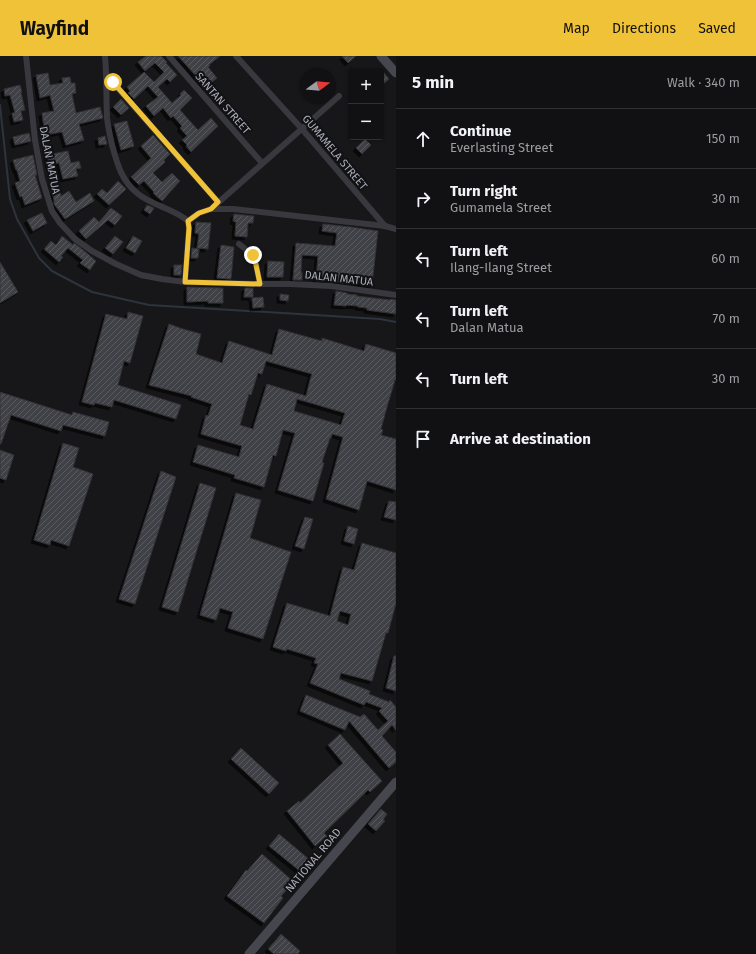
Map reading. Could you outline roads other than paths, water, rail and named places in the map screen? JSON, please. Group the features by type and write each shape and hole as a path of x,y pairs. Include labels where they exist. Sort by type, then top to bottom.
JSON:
{"main road":[{"path":"381,56 396,73"},
{"name":"NATIONAL ROAD","path":"249,954 396,782"}],"street":[{"name":"DALAN MATUA","path":"26,56 35,140 42,179 52,211 60,223 75,239 92,251 116,264 141,274 162,279 185,282 331,286 396,295"},
{"path":"105,56 108,118 116,159 121,174 127,183 137,193 149,201 182,216 188,221 189,228 185,282"},
{"name":"SANTAN STREET","path":"169,56 262,163"},
{"name":"GUMAMELA STREET","path":"236,56 302,129 385,226"},
{"path":"107,76 218,202"},
{"path":"211,209 339,96"},
{"path":"188,221 199,213 211,209 233,209 385,226 396,229"},
{"path":"239,244 253,255 260,284"}],"waterway":[{"path":"0,105 10,199 17,219 39,258 52,271 92,292 149,305 380,319 396,322"}]}
